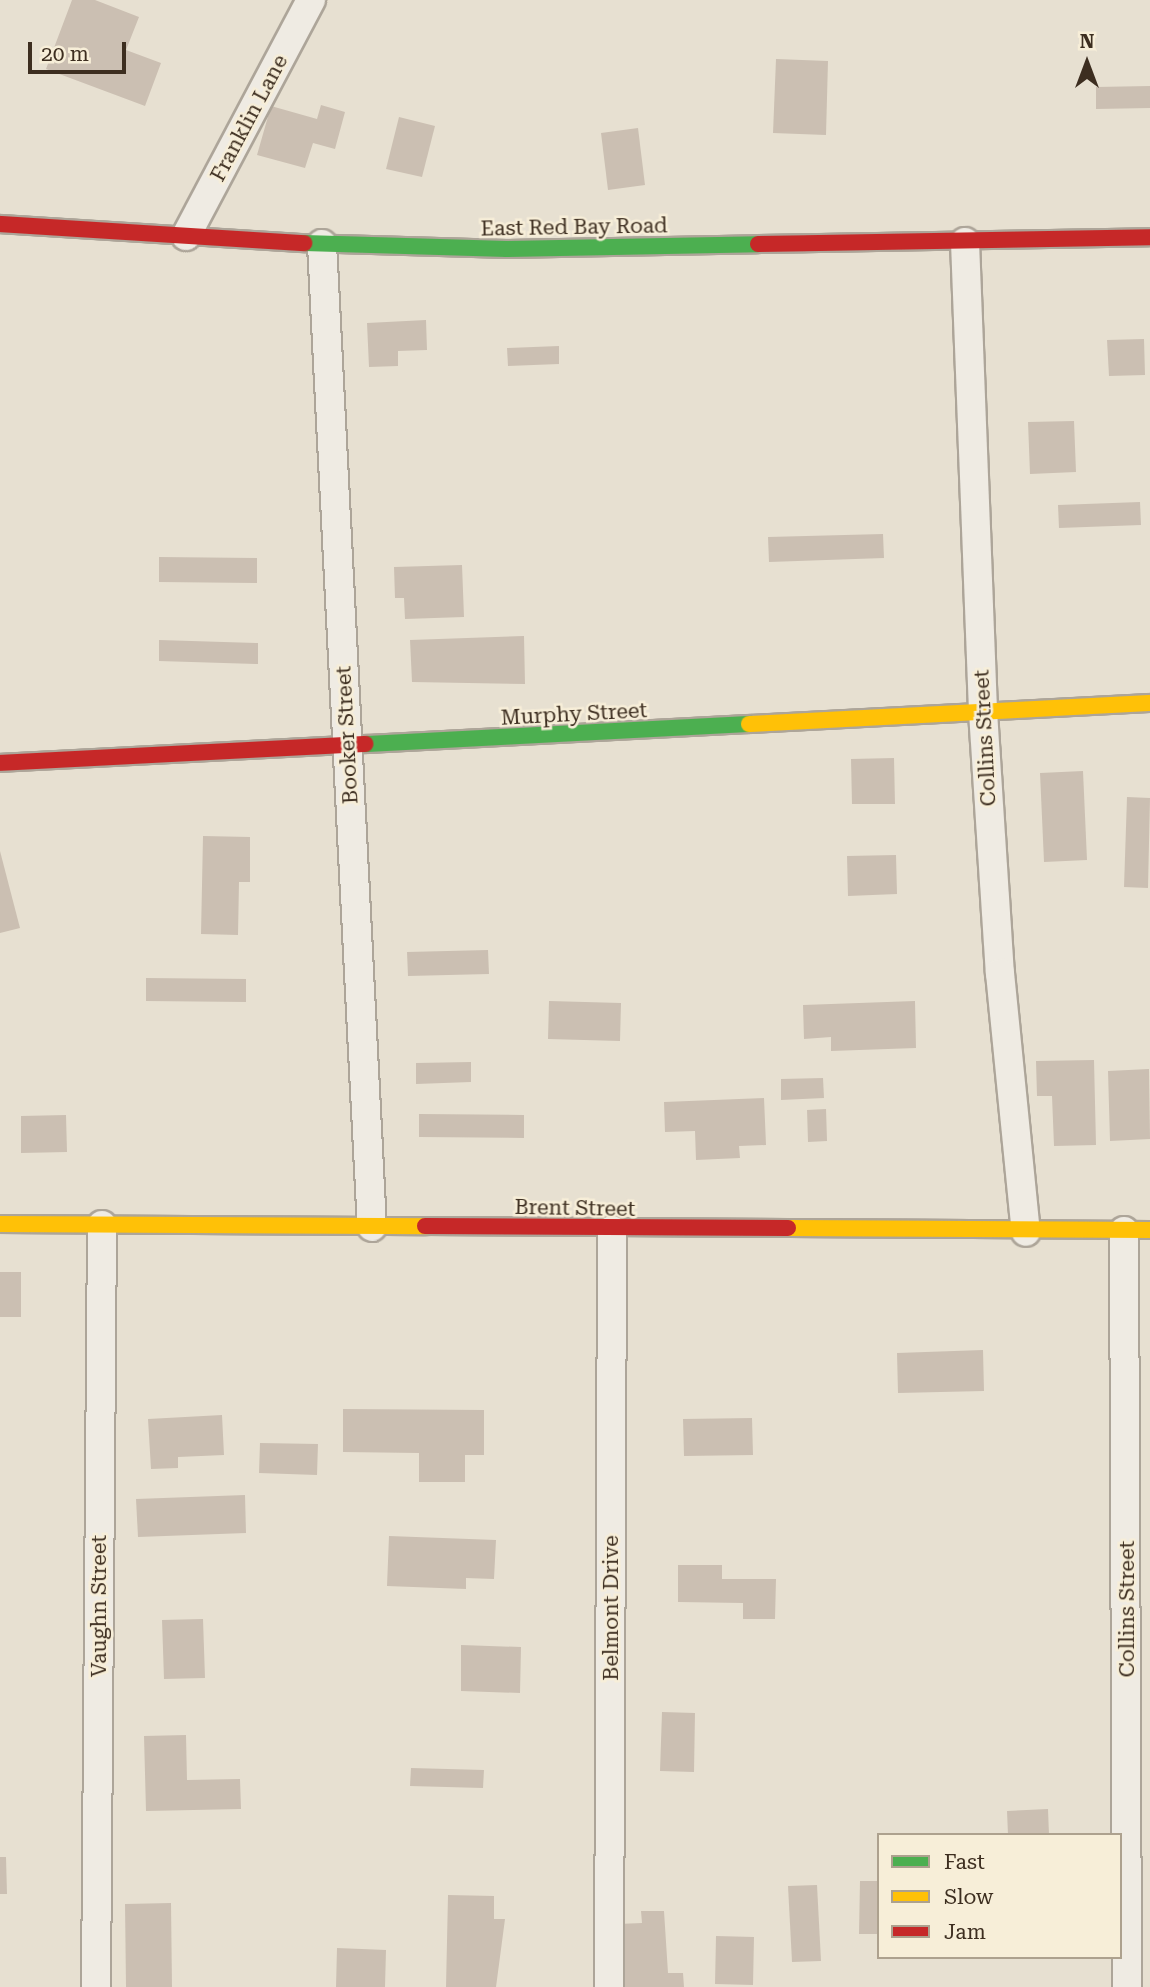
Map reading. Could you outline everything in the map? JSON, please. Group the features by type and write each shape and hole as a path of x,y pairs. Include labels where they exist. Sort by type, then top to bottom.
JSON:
{"street":[{"name":"Franklin Lane","path":"186,236 312,0"},
{"name":"East Red Bay Road","path":"0,223 321,244 507,249 1150,237"},
{"name":"Collins Street","path":"965,242 983,712 1000,973 1026,1232"},
{"name":"Booker Street","path":"321,244 372,1227"},
{"name":"Murphy Street","path":"0,763 348,747 1150,703"},
{"name":"Brent Street","path":"0,1224 612,1230 1137,1231"},
{"name":"Vaughn Street","path":"96,1987 102,1225"},
{"name":"Belmont Drive","path":"609,1987 612,1230"},
{"name":"Collins Street","path":"1127,1987 1137,1231"}],"building":[{"path":"72,0 95,0 139,17 126,50 161,63 145,106 46,69"},
{"path":"776,59 828,61 826,135 773,133"},
{"path":"1150,86 1150,108 1096,109 1096,87"},
{"path":"321,105 345,112 335,149 313,143 305,168 257,155 271,106 317,119"},
{"path":"399,117 435,126 422,177 386,169"},
{"path":"638,128 645,185 608,190 601,133"},
{"path":"426,320 427,350 398,351 398,366 369,367 367,323"},
{"path":"1144,339 1145,375 1109,376 1107,340"},
{"path":"559,346 559,364 508,366 507,348"},
{"path":"1074,421 1076,472 1030,474 1028,422"},
{"path":"1140,502 1141,525 1059,528 1058,505"},
{"path":"883,534 884,558 769,562 768,537"},
{"path":"159,557 257,558 257,583 159,582"},
{"path":"462,565 464,617 405,619 404,598 395,598 394,567"},
{"path":"524,636 525,684 412,682 410,640"},
{"path":"159,640 258,643 258,664 159,661"},
{"path":"894,758 895,804 852,804 851,759"},
{"path":"1083,771 1087,860 1044,862 1040,773"},
{"path":"1127,797 1150,798 1148,888 1124,887"},
{"path":"203,836 250,837 250,882 239,882 238,935 201,934"},
{"path":"0,851 20,928 0,933"},
{"path":"896,855 897,894 848,896 847,856"},
{"path":"488,950 489,974 408,976 407,952"},
{"path":"146,978 246,979 246,1002 146,1001"},
{"path":"549,1001 621,1003 620,1041 548,1039"},
{"path":"915,1001 916,1048 831,1051 831,1037 804,1039 803,1005"},
{"path":"1094,1060 1096,1145 1054,1146 1052,1096 1037,1096 1036,1061"},
{"path":"471,1062 471,1082 416,1084 416,1063"},
{"path":"1149,1069 1150,1139 1110,1141 1108,1071"},
{"path":"823,1078 824,1098 781,1100 781,1079"},
{"path":"764,1098 766,1145 739,1146 740,1158 696,1160 695,1131 665,1132 664,1102"},
{"path":"826,1109 827,1141 808,1142 807,1110"},
{"path":"419,1114 524,1115 524,1138 419,1137"},
{"path":"66,1115 67,1152 21,1153 21,1116"},
{"path":"0,1272 21,1272 21,1317 0,1317"},
{"path":"983,1350 984,1391 898,1393 897,1353"},
{"path":"343,1409 484,1410 484,1455 465,1455 465,1482 419,1482 419,1453 343,1452"},
{"path":"222,1415 224,1455 178,1457 178,1468 151,1469 148,1419"},
{"path":"752,1418 753,1455 684,1456 683,1419"},
{"path":"260,1443 318,1444 317,1475 259,1473"},
{"path":"245,1495 246,1533 138,1537 136,1499"},
{"path":"389,1536 496,1540 494,1579 466,1578 466,1589 387,1586"},
{"path":"678,1565 722,1565 722,1579 776,1579 775,1619 743,1619 743,1603 678,1602"},
{"path":"203,1619 205,1678 164,1679 162,1620"},
{"path":"461,1645 521,1647 520,1693 461,1691"},
{"path":"662,1712 695,1713 694,1772 660,1771"},
{"path":"186,1735 187,1780 240,1779 241,1809 146,1811 144,1736"},
{"path":"411,1768 484,1770 483,1788 410,1786"},
{"path":"1048,1809 1049,1833 1008,1833 1007,1811"},
{"path":"0,1857 6,1857 7,1894 0,1894"},
{"path":"860,1881 877,1881 877,1934 859,1934"},
{"path":"817,1885 821,1961 792,1962 788,1886"},
{"path":"448,1895 494,1896 494,1919 505,1919 496,1987 446,1987"},
{"path":"171,1903 172,1987 126,1987 125,1904"},
{"path":"641,1911 664,1911 668,1973 683,1973 684,1987 620,1987 618,1924 642,1923"},
{"path":"716,1936 754,1937 753,1985 715,1984"},
{"path":"337,1948 386,1950 385,1987 336,1987"}],"traffic: fast":[{"path":"304,243 507,249 758,244"},
{"path":"366,744 749,724"}],"traffic: slow":[{"path":"749,724 1150,703"},
{"path":"0,1224 425,1226"},
{"path":"788,1228 1150,1230"}],"traffic: jam":[{"path":"0,224 304,243"},
{"path":"758,244 1150,237"},
{"path":"0,763 366,744"},
{"path":"425,1226 788,1228"}]}
